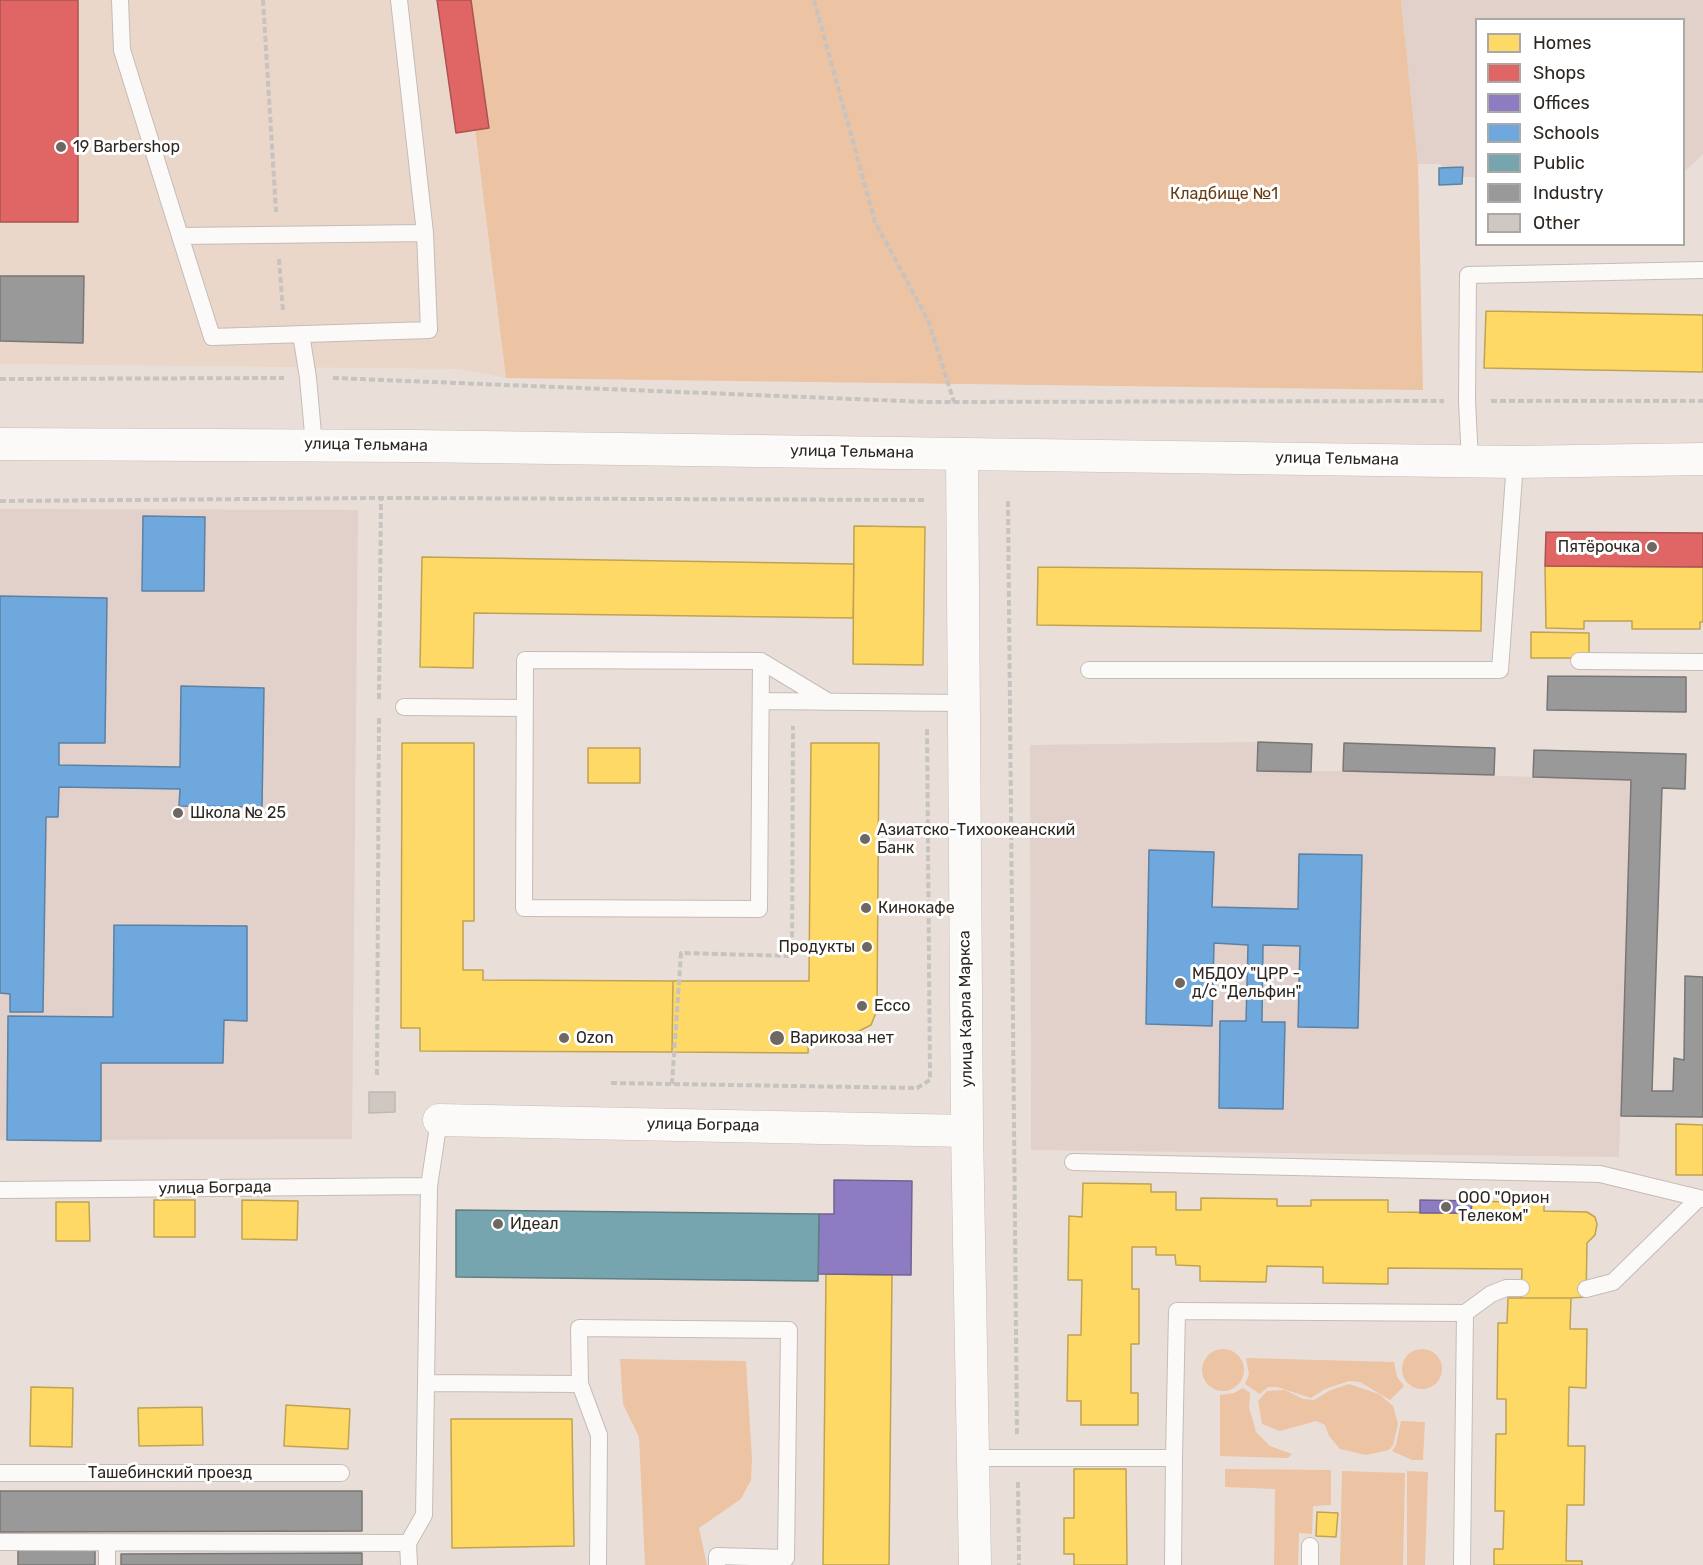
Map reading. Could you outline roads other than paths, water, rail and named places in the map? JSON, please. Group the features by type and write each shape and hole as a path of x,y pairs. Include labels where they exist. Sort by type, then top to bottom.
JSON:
{"street":[{"name":"улица Тельмана","path":"0,444 314,445 1515,462 1703,459"},
{"name":"улица Карла Маркса","path":"962,454 962,703 967,1131 975,1565"},
{"name":"улица Бограда","path":"439,1120 967,1131"}],"lane":[{"path":"120,0 122,50 212,337 429,330 425,233 399,0"},
{"path":"180,236 425,233"},
{"path":"1470,461 1467,401 1468,275 1703,270"},
{"path":"293,334 308,378 314,445"},
{"path":"1089,670 1500,670 1515,462"},
{"path":"761,661 759,909 524,908 525,660 761,661 829,702"},
{"path":"1579,661 1703,662"},
{"path":"761,701 962,703"},
{"path":"404,707 525,708"},
{"path":"409,1565 408,1543 424,1515 429,1186 439,1120"},
{"path":"1072,1162 1600,1174 1701,1199"},
{"name":"улица Бограда","path":"0,1190 429,1186"},
{"path":"1586,1289 1613,1282 1701,1199"},
{"path":"1173,1565 1177,1311 1465,1314 1491,1294 1506,1288 1521,1288"},
{"path":"1462,1565 1465,1314"},
{"path":"597,1565 599,1435 580,1384 579,1328 789,1330 786,1558 717,1556 717,1565"},
{"path":"427,1383 580,1384"},
{"path":"974,1458 1174,1458"},
{"name":"Ташебинский проезд","path":"0,1473 341,1473"},
{"path":"0,1542 408,1543"},
{"path":"107,1543 107,1565"},
{"path":"1310,1546 1310,1565"}],"place":[{"name":"19 Barbershop","path":"61,147"},
{"name":"Пятёрочка","path":"1652,547"},
{"name":"Школа № 25","path":"178,813"},
{"name":"Азиатско-Тихоокеанский Банк","path":"865,839"},
{"name":"Кинокафе","path":"866,908"},
{"name":"Продукты","path":"867,947"},
{"name":"МБДОУ \"ЦРР - д/с \"Дельфин\"","path":"1180,983"},
{"name":"Ecco","path":"862,1006"},
{"name":"Ozon","path":"564,1038"},
{"name":"Варикоза нет","path":"777,1038"},
{"name":"ООО \"Орион Телеком\"","path":"1446,1207"},
{"name":"Идеал","path":"498,1224"}],"park label":[{"name":"Кладбище №1","path":"1224,194"}]}
